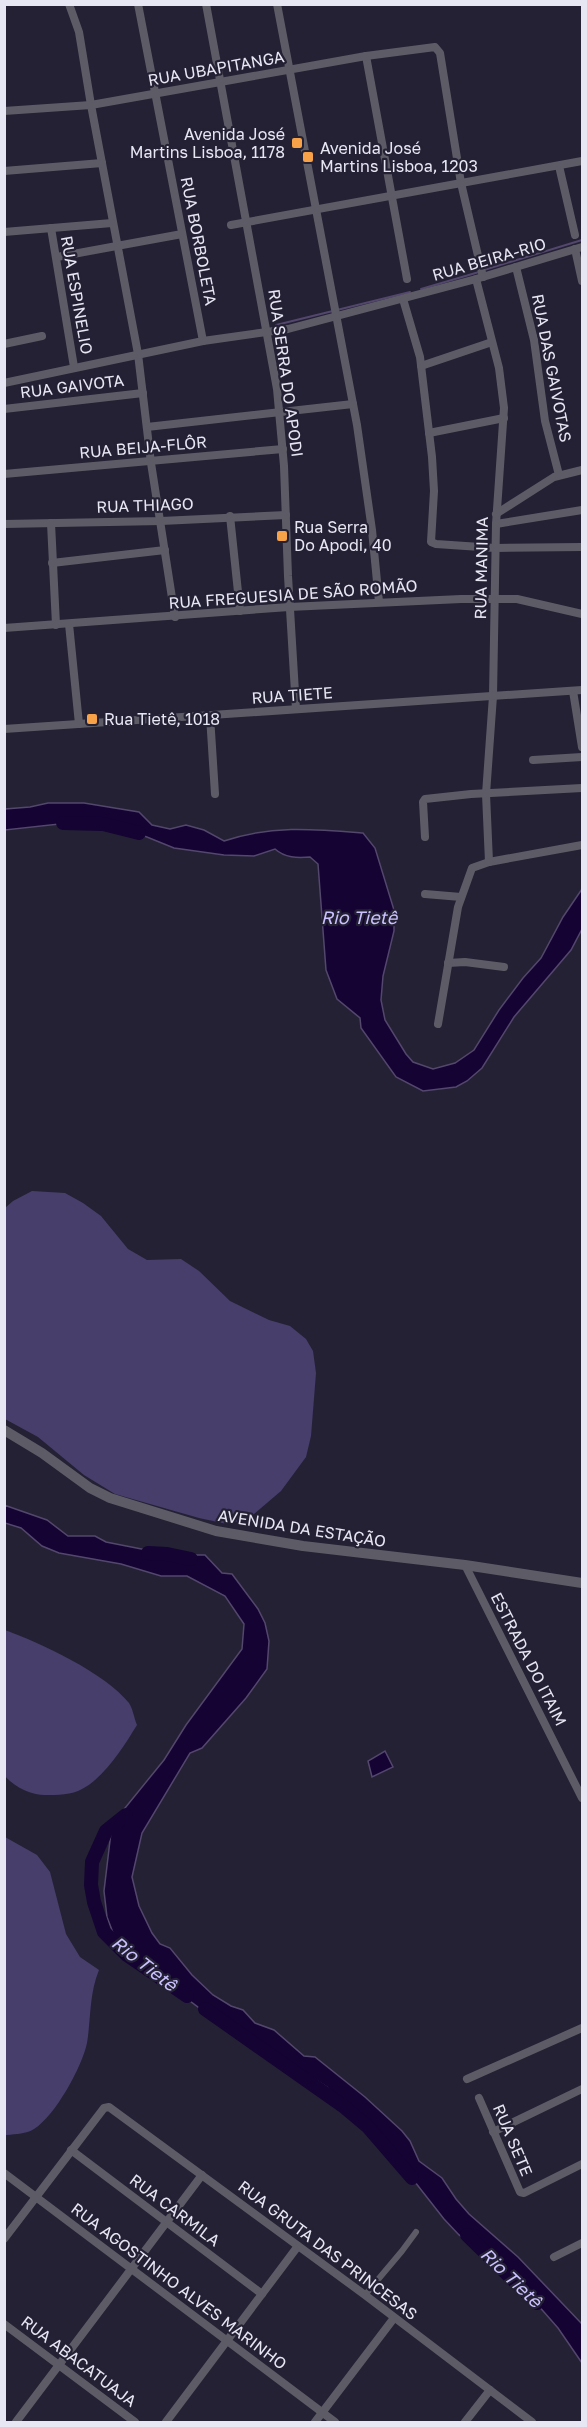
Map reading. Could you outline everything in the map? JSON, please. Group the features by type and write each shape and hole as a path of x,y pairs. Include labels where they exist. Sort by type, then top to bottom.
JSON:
{"street":[{"path":"69,4 80,32 112,223 138,354 151,463 175,617"},
{"name":"RUA BORBOLETA","path":"138,4 203,341"},
{"name":"RUA SERRA DO APODI","path":"206,4 280,413 296,709"},
{"path":"277,4 353,404 368,492 379,602"},
{"name":"RUA UBAPITANGA","path":"4,111 91,105 431,46"},
{"name":"RUA MANIMA","path":"431,46 435,46 440,53 461,183 502,391 504,418 496,519 493,696 486,794 489,862"},
{"path":"366,56 407,279"},
{"path":"231,225 582,161"},
{"path":"4,171 102,163"},
{"path":"559,166 575,234"},
{"path":"4,232 112,223"},
{"name":"RUA ESPINELIO","path":"51,228 74,367"},
{"path":"57,257 182,234"},
{"path":"579,248 582,281"},
{"name":"RUA BEIRA-RIO","path":"4,383 203,341 267,333 334,311 403,299 480,274 516,267 579,248"},
{"name":"RUA DAS GAIVOTAS","path":"516,267 534,340 545,421 559,475"},
{"path":"403,299 421,366 429,433 434,480 431,542 495,548 582,547"},
{"path":"4,344 42,336"},
{"path":"421,366 492,342"},
{"name":"RUA GAIVOTA","path":"4,409 143,393"},
{"path":"147,427 353,404"},
{"path":"429,433 504,418"},
{"name":"RUA BEIJA-FLÔR","path":"4,474 151,463 283,449"},
{"path":"496,519 532,489 559,475 582,470"},
{"path":"496,519 582,510"},
{"name":"RUA THIAGO","path":"4,524 161,521 286,515"},
{"path":"230,516 240,611"},
{"path":"51,523 56,625"},
{"path":"52,563 165,550"},
{"name":"RUA FREGUESIA DE SÃO ROMÃO","path":"4,628 289,607 495,598 532,602 582,614"},
{"path":"69,624 79,724"},
{"path":"578,690 582,747"},
{"name":"RUA TIETE","path":"4,729 578,690"},
{"path":"210,716 216,794"},
{"path":"533,760 582,757"},
{"path":"425,837 424,800 582,788"},
{"path":"438,1024 461,897 472,868 489,862 582,845"},
{"path":"425,894 461,897"},
{"path":"448,963 465,962 504,967"},
{"name":"AVENIDA DA ESTAÇÃO","path":"4,1430 34,1448 90,1488 110,1498 196,1525 239,1536 303,1546 465,1565 582,1583"},
{"name":"ESTRADA DO ITAIM","path":"465,1565 582,1798"},
{"path":"467,2079 582,2028"},
{"path":"493,2133 582,2089"},
{"name":"RUA SETE","path":"479,2098 522,2193 582,2164"},
{"name":"RUA GRUTA DAS PRINCESAS","path":"71,2150 104,2108 111,2107 532,2422"},
{"path":"4,2239 71,2150"},
{"name":"RUA CARMILA","path":"71,2150 262,2294"},
{"name":"RUA AGOSTINHO ALVES MARINHO","path":"4,2173 335,2422"},
{"path":"16,2422 202,2175"},
{"path":"365,2295 416,2232"},
{"path":"554,2257 582,2243"},
{"path":"166,2422 298,2246"},
{"path":"315,2422 394,2318"},
{"name":"RUA ABACATUAJA","path":"4,2324 135,2422"},
{"path":"465,2422 490,2390"}],"shaded area":[{"path":"32,1191 65,1193 101,1216 128,1249 147,1260 181,1259 199,1271 230,1301 269,1320 290,1326 306,1339 313,1351 316,1373 311,1436 306,1457 281,1491 248,1519 227,1524 115,1494 84,1475 38,1437 5,1419 5,1208"},
{"path":"5,1630 54,1651 89,1670 118,1692 130,1705 137,1725 106,1769 90,1784 78,1791 59,1795 34,1794 18,1787 5,1776"},
{"path":"5,1837 37,1855 50,1872 66,1934 80,1957 99,1970 92,1997 87,2043 80,2065 59,2102 42,2123 24,2133 7,2135 4,2135"}],"water":[{"name":"Rio Tietê","path":"48,803 84,803 139,812 152,825 170,829 186,825 204,830 224,841 276,830 363,833 375,848 394,910 394,931 383,976 381,1000 385,1020 413,1062 433,1069 455,1063 474,1050 499,1010 541,958 563,917 582,889 582,929 571,950 514,1017 482,1068 456,1087 423,1091 396,1077 361,1028 360,1018 337,999 326,970 318,864 310,857 291,857 275,849 254,856 224,855 174,848 96,820 5,830 5,809"},
{"name":"Rio Tietê","path":"4,1505 47,1520 68,1536 95,1536 106,1542 172,1555 205,1555 222,1573 232,1574 258,1609 265,1623 269,1641 267,1669 246,1698 202,1748 190,1753 142,1833 132,1877 139,1906 160,1944 170,1948 192,1975 213,1995 243,2010 255,2023 274,2030 304,2056 315,2057 365,2097 402,2131 410,2141 419,2161 442,2178 469,2214 518,2257 582,2324 582,2363 558,2328 529,2295 488,2253 459,2235 393,2154 327,2087 240,2030 206,2013 134,1959 115,1938 107,1917 104,1891 112,1824 164,1760 186,1725 242,1649 244,1624 225,1596 187,1576 161,1576 121,1564 59,1553 42,1546 21,1528 5,1523"},
{"path":"385,1751 393,1767 372,1777 368,1761"}],"waterway":[{"path":"484,270 582,240"},
{"path":"421,289 479,272"},
{"path":"276,325 410,292"},
{"name":"Rio Tietê","path":"63,823 103,824 139,833"},
{"name":"Rio Tietê","path":"148,1553 191,1559"},
{"name":"Rio Tietê","path":"126,1815 106,1831 92,1862 91,1885 104,1932 127,1955 187,1996"},
{"name":"Rio Tietê","path":"205,2009 343,2106 368,2127 412,2178"},
{"name":"Rio Tietê","path":"467,2235 537,2303"}],"place":[{"name":"Avenida José Martins Lisboa, 1178","path":"297,143"},
{"name":"Avenida José Martins Lisboa, 1203","path":"308,157"},
{"name":"Rua Serra Do Apodi, 40","path":"282,536"},
{"name":"Rua Tietê, 1018","path":"92,719"}]}
